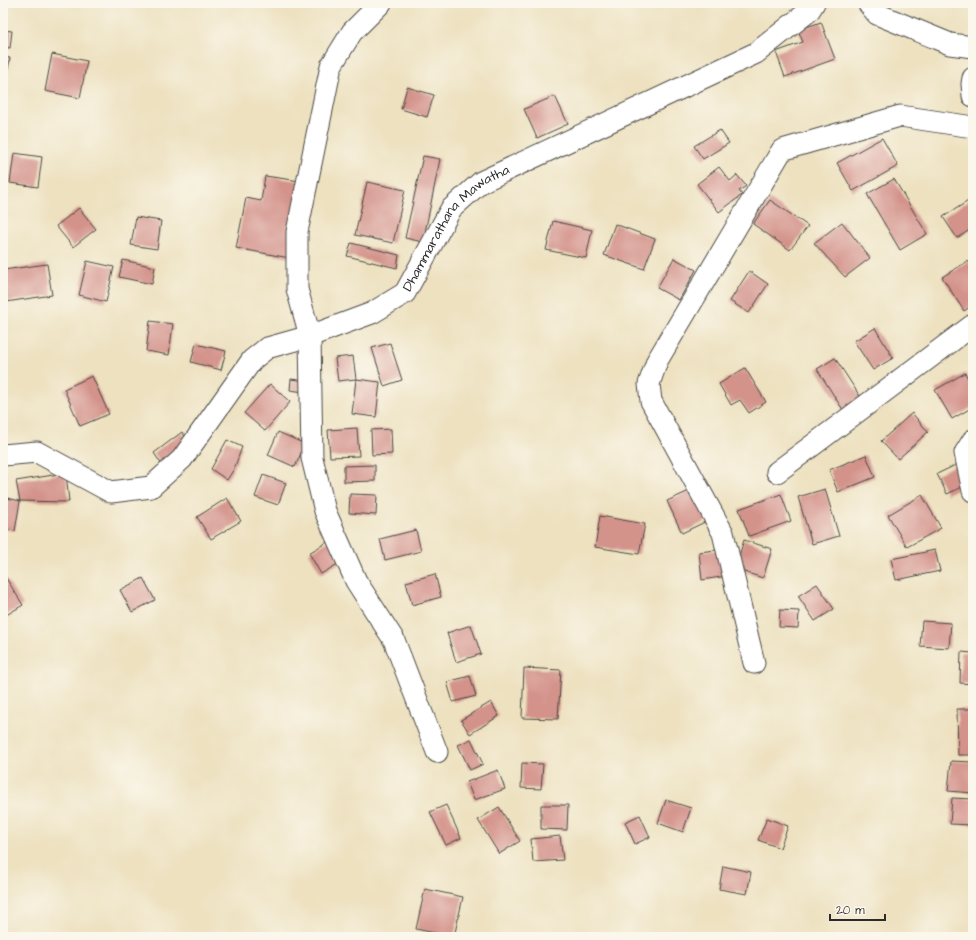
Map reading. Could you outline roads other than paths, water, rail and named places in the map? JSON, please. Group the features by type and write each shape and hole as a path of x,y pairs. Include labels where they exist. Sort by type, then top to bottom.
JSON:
{"street":[{"path":"380,3 352,32 331,66 297,232 298,289 310,336 312,458 325,511 356,581 394,640 437,752"},
{"name":"Dhammarathana Mawatha","path":"3,455 37,452 111,492 152,487 182,459 252,360 267,348 310,336 372,313 405,293 452,209 481,182 756,53 809,11 814,3"},
{"path":"868,3 877,14 950,44 973,47"},
{"path":"754,664 723,533 651,401 649,384 657,361 782,150 900,116 973,127"},
{"path":"777,472 973,325"},
{"path":"973,440 965,453 973,491"}]}
